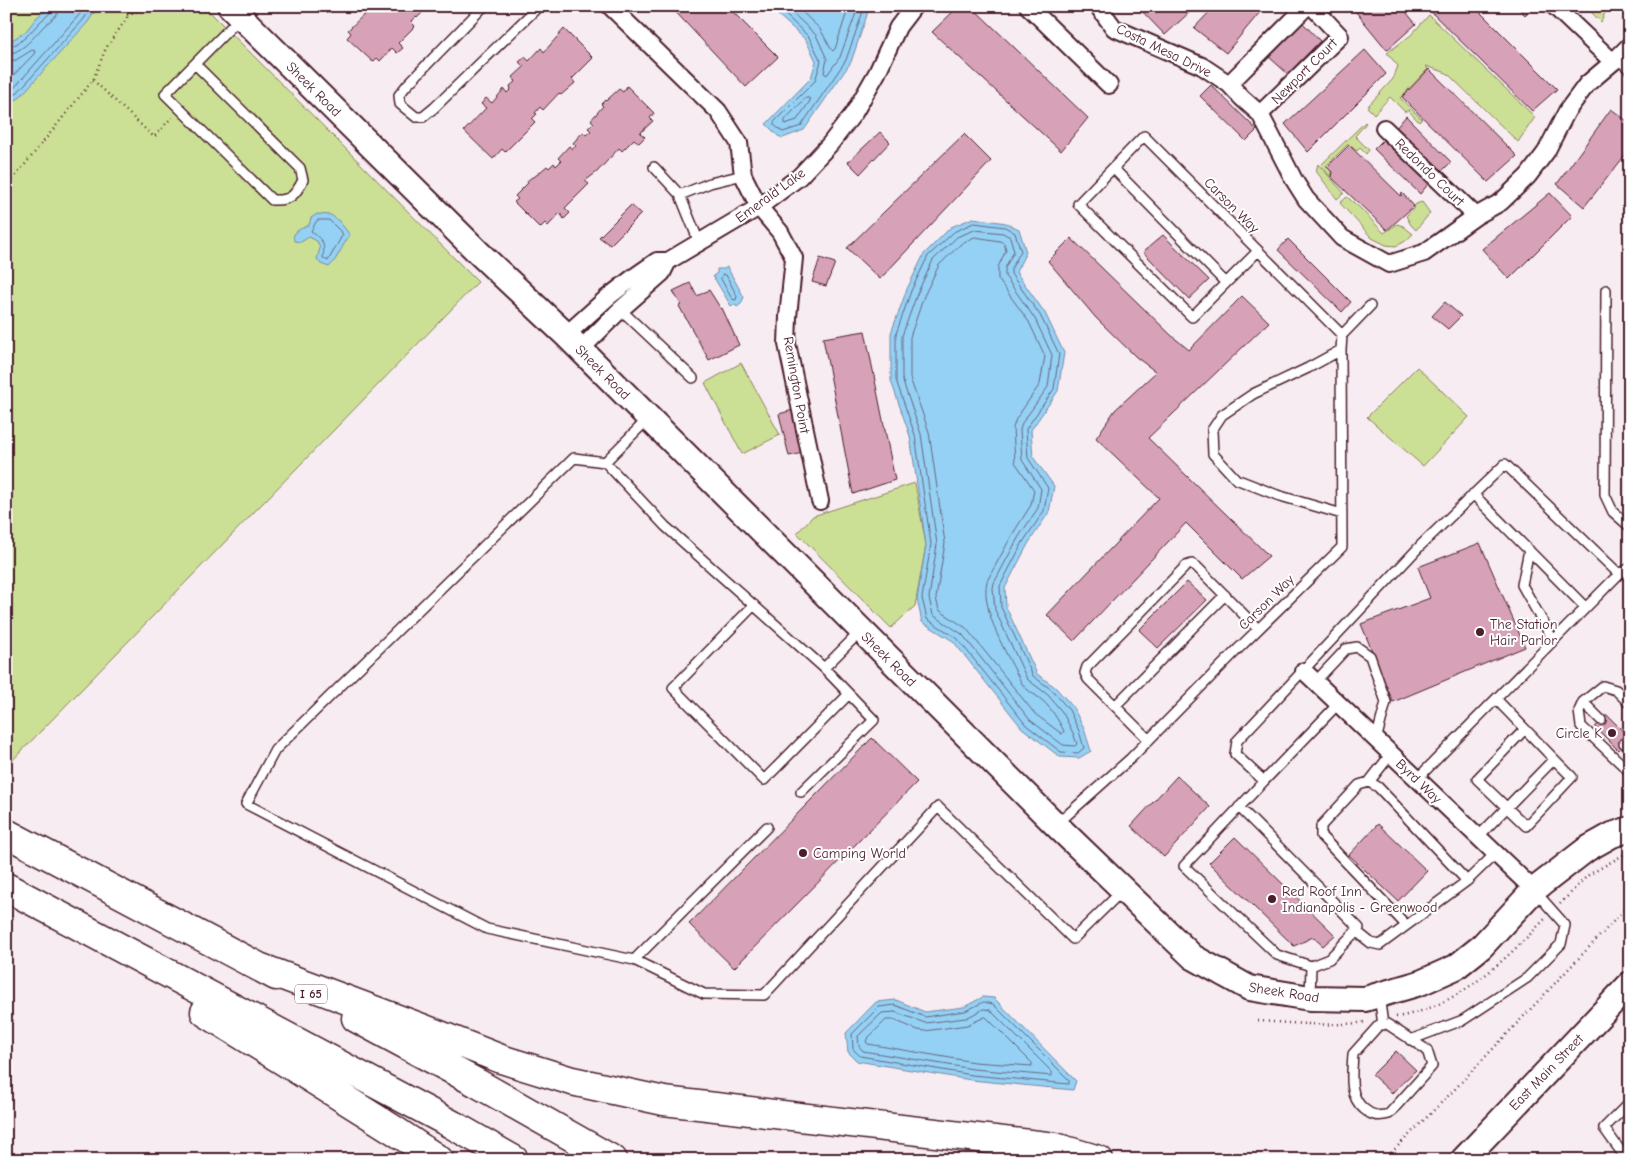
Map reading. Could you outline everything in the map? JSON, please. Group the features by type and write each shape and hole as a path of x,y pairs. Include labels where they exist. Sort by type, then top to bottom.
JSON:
{"highway":[{"name":"I 65","path":"6,833 476,1083 613,1160"},
{"path":"6,888 439,1160"},
{"path":"6,888 444,1120 514,1160"},
{"path":"260,967 501,1060 572,1082 664,1101 1055,1147 1099,1160"}],"street":[{"name":"Remington Point","path":"610,6 718,111 739,143 743,175 759,207 780,232 794,258 787,344 820,500"},
{"name":"Emerald Lake","path":"573,343 607,298 634,277 657,261 668,261 759,207 798,177 830,144 854,112 877,73 898,27 914,6"},
{"path":"1028,6 1109,85"},
{"name":"Costa Mesa Drive","path":"1098,6 1114,28 1202,66 1229,84 1260,114 1294,180 1306,199 1342,238 1390,264 1424,253 1476,216"},
{"path":"1229,84 1307,6"},
{"name":"Newport Court","path":"1260,114 1340,36 1312,6"},
{"path":"1554,6 1615,60"},
{"name":"Sheek Road","path":"236,12 481,255 650,418 1056,825 1193,957 1249,988 1310,998 1365,999 1420,983 1456,967 1481,948 1534,890 1587,849 1612,835 1630,829"},
{"path":"1476,216 1501,202 1528,176 1546,152 1567,110 1586,84 1630,45"},
{"name":"Redondo Court","path":"1384,128 1476,216"},
{"name":"Emerald Lake","path":"573,343 620,310 662,273 668,261"},
{"name":"Byrd Way","path":"1309,677 1534,890"},
{"name":"East Main Street","path":"1463,1160 1630,984"}],"lane":[{"path":"484,6 407,85 399,96 400,104 416,117 423,117 434,108 539,6"},
{"path":"195,64 300,168 303,180 296,194 283,201 272,200 165,94 195,64 236,12"},
{"path":"1615,60 1630,70"},
{"name":"Carson Way","path":"1056,825 1150,740 1258,629 1342,547 1342,335 1144,136 1113,168"},
{"path":"654,167 680,194 699,242"},
{"path":"1226,283 1113,168 1078,204 1192,317 1226,283 1258,251"},
{"path":"680,194 710,183 743,175"},
{"path":"1606,290 1605,495 1613,512 1630,527"},
{"path":"607,298 693,378"},
{"path":"1342,335 1370,306"},
{"path":"1341,350 1254,394 1222,415 1212,430 1213,454 1236,479 1277,495 1342,514"},
{"path":"606,462 650,418"},
{"path":"801,792 874,720 824,668 665,526 606,462 574,458 275,750 246,804 487,928 634,960 704,994 764,994 938,807 1073,939 1124,890"},
{"path":"1309,677 1421,545 1505,464 1619,574"},
{"path":"1474,494 1585,607"},
{"path":"1529,550 1522,585 1553,640"},
{"path":"1150,740 1088,679 1087,667 1186,566 1192,564 1258,629"},
{"path":"1417,779 1585,607 1619,574 1630,568"},
{"path":"1115,706 1225,596"},
{"path":"754,605 672,688 764,780 849,694"},
{"path":"824,668 862,631"},
{"path":"1264,782 1236,754 1237,741 1309,677 1346,649 1357,647 1370,656 1386,702 1376,740"},
{"path":"1630,704 1616,690 1602,686 1583,702 1579,711 1581,726 1630,772"},
{"path":"1496,699 1572,777 1526,826 1478,779 1525,729"},
{"path":"1583,702 1601,720"},
{"path":"1239,808 1359,928 1329,959 1311,966 1277,955 1184,866 1239,808 1264,782 1338,704"},
{"path":"1391,754 1369,782 1359,785 1321,826 1321,836 1406,925"},
{"path":"1478,837 1554,759"},
{"path":"1369,782 1378,787 1467,881"},
{"path":"634,960 767,827"},
{"path":"1356,931 1371,943 1380,945 1467,881 1496,854"},
{"path":"1410,1040 1463,1020 1527,978 1561,944 1565,925 1534,890"},
{"path":"1310,998 1311,966"},
{"path":"1379,995 1383,1025"},
{"path":"1387,1024 1427,1050 1432,1066 1389,1114 1380,1117 1369,1114 1359,1105 1353,1092 1352,1077 1353,1054 1379,1025 1383,1025 1387,1024"},
{"path":"1627,1160 1604,1128 1630,1102"}],"path":[{"path":"6,188 93,80 106,48 127,18 128,6"},
{"path":"127,15 141,8 140,6"},
{"path":"93,80 154,137 180,109"},
{"path":"1384,1160 1454,1090 1630,904"}],"green space":[{"path":"6,6 204,6 478,282 6,767"},
{"path":"1590,6 1608,6 1601,22 1587,8"},
{"path":"1429,15 1535,117 1518,142 1447,73 1426,66 1428,69 1400,98 1422,119 1419,122 1408,110 1405,112 1390,97 1374,114 1367,107 1393,79 1398,66 1387,53 1411,35"},
{"path":"1365,122 1355,136 1369,150 1366,154 1360,148 1357,151 1348,144 1326,166 1331,171 1331,177 1321,165"},
{"path":"1318,164 1344,193 1337,199 1316,171"},
{"path":"1347,197 1384,233 1397,224 1413,234 1396,246 1386,245 1372,238 1340,203"},
{"path":"1422,202 1430,213 1416,230 1406,216 1416,204"},
{"path":"741,363 780,435 742,454 705,383"},
{"path":"1417,367 1469,417 1423,466 1367,417"},
{"path":"915,483 926,545 915,606 891,628 797,533 813,516"}],"water":[{"path":"51,6 98,6 88,22 18,99 6,106 6,44 26,31 37,17"},
{"path":"768,6 868,6 867,15 851,62 804,130 783,138 778,136 766,124 811,78 816,61 806,40"},
{"path":"317,214 331,215 339,221 350,235 329,267 321,264 317,259 320,248 317,241 309,237 301,242 294,241 293,238 295,233 309,225 311,218"},
{"path":"973,218 1006,223 1019,229 1026,252 1016,272 1045,313 1064,353 1058,391 1031,430 1033,457 1054,486 1049,512 1028,544 1005,588 1006,607 1037,674 1055,687 1073,707 1084,729 1091,751 1079,758 1060,757 1022,728 953,641 922,622 917,599 926,545 910,436 891,381 891,333 907,289 924,254 951,227"},
{"path":"727,267 744,297 741,304 737,307 735,305 731,306 713,276 717,273 717,269"},
{"path":"983,997 994,998 1076,1081 1073,1090 971,1080 857,1061 848,1052 846,1033 876,1002 896,1000 925,1012 964,1007"}],"building":[{"path":"373,6 429,6 411,22 415,26 398,43 403,48 397,53 392,48 380,61 377,58 373,62 347,38 351,33 348,30"},
{"path":"670,6 727,6 778,57 746,87"},
{"path":"959,6 971,6 1088,118 1061,151 932,32"},
{"path":"1137,6 1191,6 1193,9 1165,35"},
{"path":"1215,6 1265,6 1226,53 1194,28"},
{"path":"1351,6 1401,6 1416,24 1387,50"},
{"path":"1434,6 1474,6 1557,89 1532,111 1429,10"},
{"path":"1517,6 1534,6 1525,15"},
{"path":"1302,22 1320,41 1288,74 1269,57"},
{"path":"564,29 593,58 572,79 575,83 561,95 559,93 543,110 540,107 532,119 535,122 505,152 502,149 493,159 464,131 486,108 481,104 486,98 492,103 504,89 507,93 511,89 510,86 516,81 512,78 524,67 519,62 525,57 529,61 541,48 544,52"},
{"path":"1365,50 1386,74 1308,152 1285,124"},
{"path":"1429,69 1517,156 1488,182 1402,97"},
{"path":"1211,85 1257,130 1246,141 1200,96"},
{"path":"627,86 654,113 650,118 653,121 640,133 645,137 639,143 634,139 622,151 619,148 597,172 585,181 589,184 565,208 570,213 564,219 560,213 548,226 545,223 540,228 514,202 518,199 515,196 528,183 527,181 547,166 549,168 554,163 556,166 561,161 558,158 569,146 572,149 576,146 573,143 583,132 586,135 591,131 588,128 594,123 591,120 603,106 601,104 619,89 623,92"},
{"path":"1611,109 1630,123 1630,149 1584,207 1557,184"},
{"path":"1406,116 1451,162 1441,172 1396,128"},
{"path":"880,132 890,142 860,174 848,162"},
{"path":"964,134 991,161 880,279 847,248"},
{"path":"1384,139 1430,182 1420,194 1374,149"},
{"path":"1349,145 1401,196 1402,193 1414,206 1387,230 1331,177 1332,172 1327,167"},
{"path":"1550,193 1572,216 1509,279 1482,249"},
{"path":"631,205 641,214 610,245 599,237"},
{"path":"1163,235 1209,280 1189,299 1143,252"},
{"path":"1071,238 1172,336 1189,350 1242,296 1269,322 1148,438 1269,556 1242,579 1186,523 1074,641 1047,615 1159,498 1096,438 1115,410 1156,372 1136,357 1096,318 1048,261"},
{"path":"1288,239 1351,302 1342,312 1278,250"},
{"path":"820,258 835,263 826,286 812,282"},
{"path":"690,283 697,296 709,290 722,308 739,345 709,360 679,306 681,305 673,291"},
{"path":"1445,302 1461,316 1448,329 1432,316"},
{"path":"865,331 895,480 853,494 823,338"},
{"path":"793,410 803,453 789,456 779,414"},
{"path":"1480,543 1525,647 1393,702 1361,624 1430,598 1418,567"},
{"path":"1187,582 1207,600 1158,648 1139,630"},
{"name":"Circle K","path":"1607,715 1630,738 1618,750 1595,727"},
{"name":"Camping World","path":"872,738 917,782 734,968 689,924"},
{"path":"1177,776 1210,807 1164,857 1131,826"},
{"path":"1378,824 1427,871 1398,901 1349,855"},
{"name":"Red Roof Inn Indianapolis - Greenwood","path":"1235,837 1335,935 1323,946 1313,937 1294,946 1209,863"},
{"path":"1396,1051 1416,1070 1392,1093 1372,1075"}],"place":[{"name":"The Station Hair Parlor","path":"1480,632"},
{"name":"Circle K","path":"1612,733"},
{"name":"Camping World","path":"803,853"},
{"name":"Red Roof Inn Indianapolis - Greenwood","path":"1272,899"}]}
